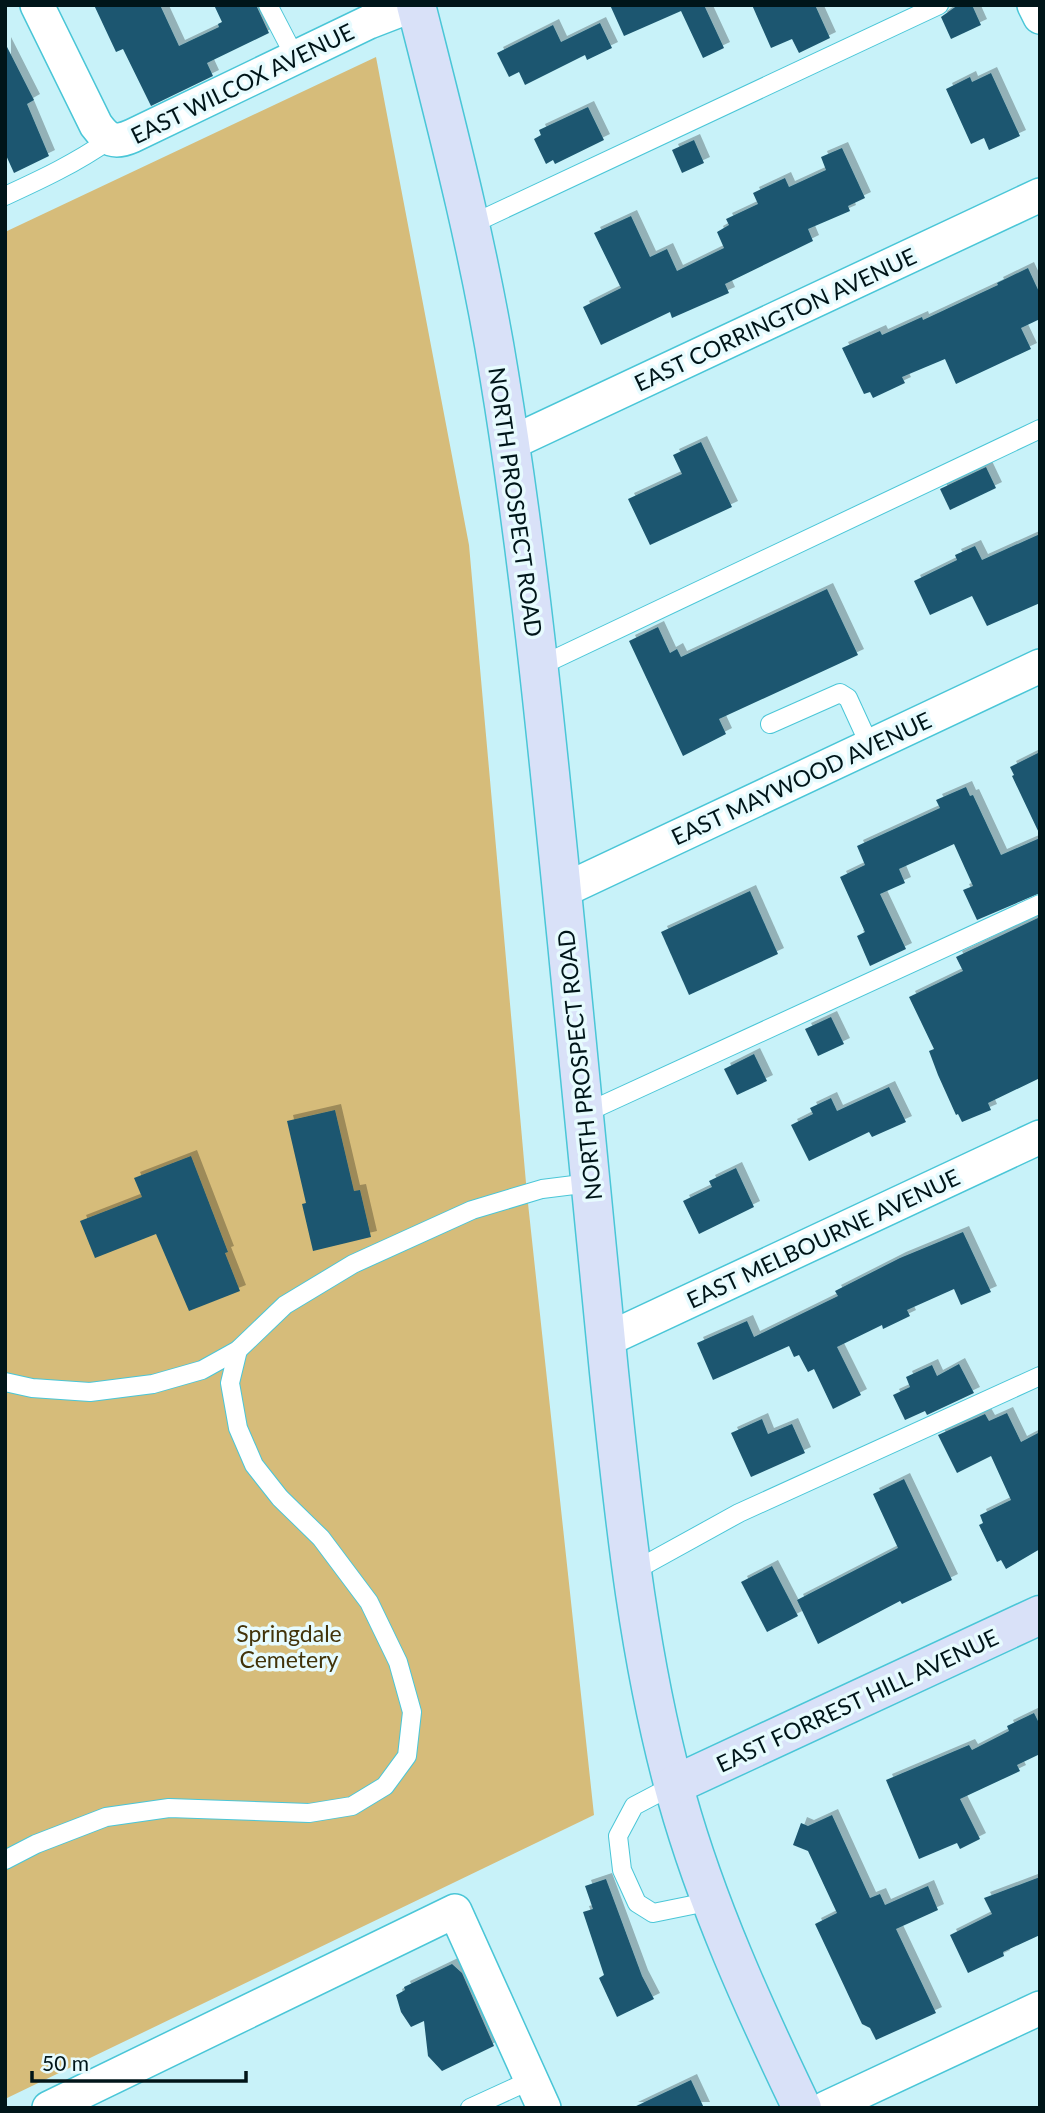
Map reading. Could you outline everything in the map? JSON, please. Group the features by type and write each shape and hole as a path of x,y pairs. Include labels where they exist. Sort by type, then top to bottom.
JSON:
{"main road":[{"name":"NORTH PROSPECT ROAD","path":"414,5 470,225 511,443 540,666 590,1183 632,1572 655,1704 674,1785 712,1901 763,2026 802,2108"},
{"name":"EAST FORREST HILL AVENUE","path":"674,1785 1040,1615"}],"street":[{"path":"37,5 92,117 109,140"},
{"name":"EAST WILCOX AVENUE","path":"109,140 119,141 132,136 369,22 414,5"},
{"path":"1034,5 1040,17"},
{"name":"EAST CORRINGTON AVENUE","path":"511,443 1040,195"},
{"name":"EAST MAYWOOD AVENUE","path":"562,891 1040,666"},
{"name":"EAST MELBOURNE AVENUE","path":"606,1340 1040,1137"},
{"path":"49,2108 455,1911 538,2094"},
{"path":"826,2108 1040,2008"}],"lane":[{"path":"268,5 295,57"},
{"path":"470,225 939,5"},
{"path":"5,195 74,163 109,140"},
{"path":"540,666 1040,429"},
{"path":"770,724 840,693 848,698 870,746"},
{"path":"583,1114 1040,904"},
{"path":"5,1382 32,1388 90,1392 153,1384 202,1370 238,1350 285,1305 353,1264 472,1210 542,1189 590,1183"},
{"path":"5,1860 36,1844 106,1817 169,1808 309,1813 352,1806 385,1786 407,1756 412,1712 398,1662 369,1602 321,1538 280,1498 254,1465 238,1428 230,1383 238,1350"},
{"path":"632,1572 739,1513 1040,1376"},
{"path":"674,1785 634,1806 618,1836 622,1870 637,1903 653,1913 712,1901"},
{"path":"470,2108 538,2094"}],"green space":[{"name":"Springdale Cemetery","path":"376,57 469,545 527,1194 594,1815 5,2099 5,232"}],"building":[{"path":"94,5 160,5 179,46 219,27 218,24 222,22 214,5 256,5 269,33 207,63 213,76 151,106 123,49 116,52"},
{"path":"610,5 704,5 724,48 703,58 681,11 624,36"},
{"path":"752,5 815,5 830,38 799,53 792,39 771,48"},
{"path":"958,5 972,5 981,25 951,39 941,17"},
{"path":"600,23 612,48 587,60 585,55 525,85 519,72 509,77 497,53 553,25 561,42"},
{"path":"5,43 34,100 27,104 49,156 14,173 5,153"},
{"path":"991,73 1020,136 989,150 984,138 971,144 946,89 970,77 972,82"},
{"path":"588,107 604,140 555,164 553,160 546,164 534,139 541,135 539,130"},
{"path":"694,140 704,163 682,173 672,150"},
{"path":"842,148 865,198 848,206 850,211 808,229 813,241 725,284 729,293 672,318 670,312 601,345 583,307 621,288 594,233 631,216 650,257 667,249 677,271 724,248 717,232 729,225 726,219 758,204 753,193 785,178 789,187 826,170 821,157"},
{"path":"1028,268 1040,294 1040,319 1021,328 1031,349 956,384 945,359 902,377 905,383 873,398 870,392 864,394 842,348 880,331 882,335 922,317 923,320"},
{"path":"701,442 732,507 650,545 628,499 682,474 673,455"},
{"path":"986,467 996,488 950,510 940,489"},
{"path":"1040,534 1040,603 987,626 972,596 930,615 914,581 957,560 955,555 975,546 982,560"},
{"path":"827,589 858,655 719,719 726,734 683,756 629,641 658,627 670,653 677,649 681,657"},
{"path":"1040,752 1040,835 1010,767"},
{"path":"966,787 970,796 973,795 1001,855 1040,838 1040,893 977,920 963,890 973,886 954,844 899,869 905,883 880,894 906,949 870,966 857,936 865,932 840,877 865,865 857,846 940,808 936,800"},
{"path":"750,891 778,954 689,995 661,932"},
{"path":"1040,917 1040,1078 988,1103 991,1110 962,1122 958,1114 956,1115 938,1075 929,1051 934,1049 909,997 963,971 956,957"},
{"path":"831,1017 844,1044 818,1056 805,1029"},
{"path":"754,1054 767,1081 737,1095 724,1069"},
{"path":"889,1087 906,1122 872,1137 869,1132 809,1161 791,1125 813,1114 810,1108 831,1098 837,1111"},
{"path":"335,1110 354,1191 360,1190 371,1237 313,1251 302,1204 306,1203 287,1121"},
{"path":"191,1156 240,1291 189,1311 156,1234 95,1258 80,1221 142,1197 134,1178"},
{"path":"736,1168 754,1207 699,1234 683,1201 712,1187 709,1181"},
{"path":"963,1232 991,1292 961,1305 954,1289 907,1310 910,1316 883,1329 882,1325 837,1347 861,1395 833,1409 814,1369 808,1372 799,1355 794,1357 789,1346 713,1380 697,1343 747,1321 754,1337 838,1296 835,1291 900,1258"},
{"path":"959,1364 974,1393 927,1415 925,1411 905,1420 893,1395 910,1387 906,1377 932,1365 937,1376"},
{"path":"1007,1413 1021,1442 1040,1432 1040,1549 1006,1569 1001,1560 997,1562 979,1525 983,1523 980,1515 1011,1500 991,1456 957,1473 938,1435 985,1414 989,1421"},
{"path":"762,1419 768,1434 792,1424 805,1453 751,1477 731,1433"},
{"path":"904,1479 952,1580 902,1604 900,1601 818,1644 797,1600 898,1548 873,1494"},
{"path":"772,1566 798,1616 767,1632 741,1582"},
{"path":"1034,1713 1040,1725 1040,1754 1017,1765 1020,1771 960,1799 980,1839 960,1849 957,1843 919,1859 886,1780 969,1745 972,1750 1009,1731 1007,1726"},
{"path":"832,1815 870,1898 880,1894 885,1905 928,1886 938,1910 896,1929 936,2013 876,2040 870,2028 862,2024 815,1924 837,1913 808,1851 793,1845 801,1823 808,1826"},
{"path":"1040,1877 1040,1935 1003,1952 1004,1956 968,1973 950,1935 992,1914 984,1898"},
{"path":"606,1879 642,1976 654,1999 617,2017 599,1978 604,1975 583,1912 593,1909 585,1886"},
{"path":"452,1964 462,1973 494,2046 442,2071 428,2056 424,2021 411,2027 401,2012 396,1995 405,1990 404,1987"},
{"path":"691,2080 704,2108 632,2108"}]}
